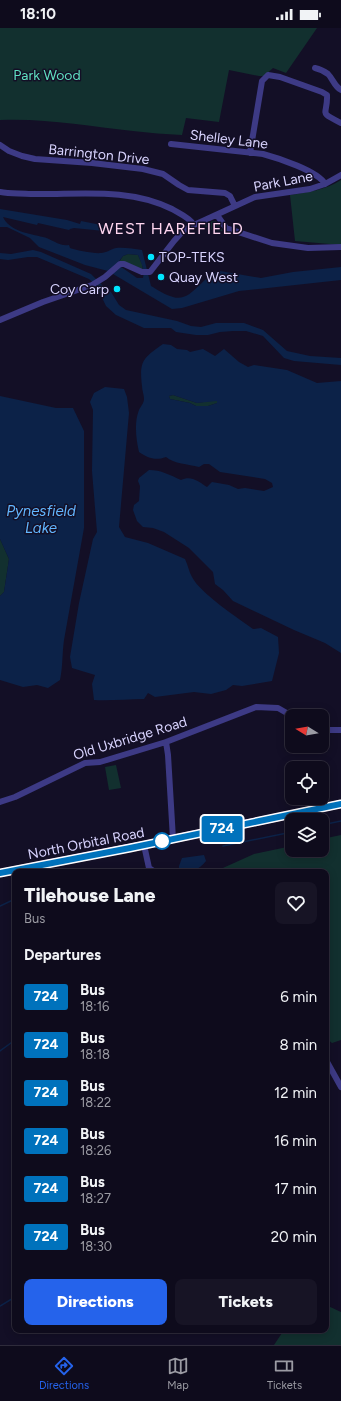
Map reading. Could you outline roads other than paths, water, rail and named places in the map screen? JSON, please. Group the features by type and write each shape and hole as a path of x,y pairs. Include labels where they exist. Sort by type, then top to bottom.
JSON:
{"main road":[{"name":"North Orbital Road","path":"21,869 341,804"},
{"name":"North Orbital Road","path":"0,873 12,871"}],"street":[{"path":"315,68 330,75 335,85 341,90"},
{"path":"250,153 262,81 268,75 280,77 327,95 324,111 326,115 341,123"},
{"name":"Shelley Lane","path":"171,144 273,157 314,173 321,178 325,184"},
{"name":"Barrington Drive","path":"0,145 9,151 35,159 143,168 163,174 188,190 225,193 230,196 235,206"},
{"name":"Park Lane","path":"0,320 93,284 107,276 120,264 146,272 156,266 183,231 255,197 302,190 325,184 341,175"},
{"path":"0,192 54,194 93,193 126,195 151,201 167,207 189,218 194,225"},
{"path":"217,215 226,228 272,243 308,248 341,247"},
{"name":"Old Uxbridge Road","path":"0,802 15,797 85,763 100,762 166,742 256,707 278,708 285,712"},
{"path":"329,730 341,730"},
{"path":"166,742 173,839"},
{"path":"144,845 150,869"},
{"path":"329,1065 341,1087"}],"water":[{"path":"0,209 67,220 80,224 81,221 106,226 104,231 74,228 69,230 38,223 37,225 3,217 10,226 15,229 46,238 62,245 69,245 70,248 76,250 98,253 119,248 142,250 151,286 164,294 173,297 180,298 186,296 208,278 220,271 261,278 293,272 341,267 341,280 239,291 182,308 172,309 108,271 85,265 39,247 30,238 7,227 0,227","holes":["128,254 138,255 143,269 143,278 137,278 117,264 123,256"]},
{"path":"33,250 41,252 91,274 111,292 119,305 126,310 177,321 191,326 201,327 216,323 244,323 263,330 287,351 310,356 341,358 341,365 294,361 284,358 263,336 246,331 196,335 176,332 171,328 144,328 116,315 106,306 96,285 89,279 37,257 8,260 0,259 0,253 11,254"},
{"path":"163,344 171,345 177,349 187,350 190,352 203,349 215,356 224,349 239,362 248,367 254,365 287,370 317,383 341,381 341,653 325,643 233,601 215,584 213,572 189,548 164,532 153,528 143,527 137,521 133,510 134,505 139,501 140,486 138,481 139,478 149,470 161,472 181,480 191,478 207,487 212,482 229,485 238,489 245,488 264,491 273,487 272,483 265,479 220,472 209,464 204,464 199,467 177,462 166,457 158,459 152,458 139,452 136,436 136,425 137,415 144,400 141,378 142,365 151,353","holes":["173,395 197,403 217,401 217,403 208,406 196,406 190,403 170,399 169,396"]},
{"path":"105,387 124,389 127,397 129,413 119,527 125,537 148,543 185,559 190,573 196,583 211,598 253,629 261,628 278,637 279,653 272,681 242,686 233,685 226,690 211,694 194,692 155,697 148,693 144,699 94,700 92,684 95,675 72,668 70,657 79,603 93,539 97,532 92,471 93,410 90,402 94,393"},
{"name":"Pynesfield Lake","path":"0,396 56,408 73,408 84,431 84,528 64,640 60,680 48,688 37,685 23,687 0,680 0,596 4,592 9,559 0,539"},
{"path":"204,855 206,861 201,867 196,869 179,869 182,858"}],"waterway":[{"path":"329,824 341,821"},
{"path":"223,846 285,833"},
{"path":"0,906 12,900"},
{"path":"0,1051 12,1042"},
{"path":"0,1306 12,1299"}],"place":[{"name":"TOP-TEKS","path":"151,257"},
{"name":"Quay West","path":"161,277"},
{"name":"Coy Carp","path":"117,289"}],"district":[{"name":"WEST HAREFIELD","path":"171,228"}],"park label":[{"name":"Park Wood","path":"47,75"}]}
